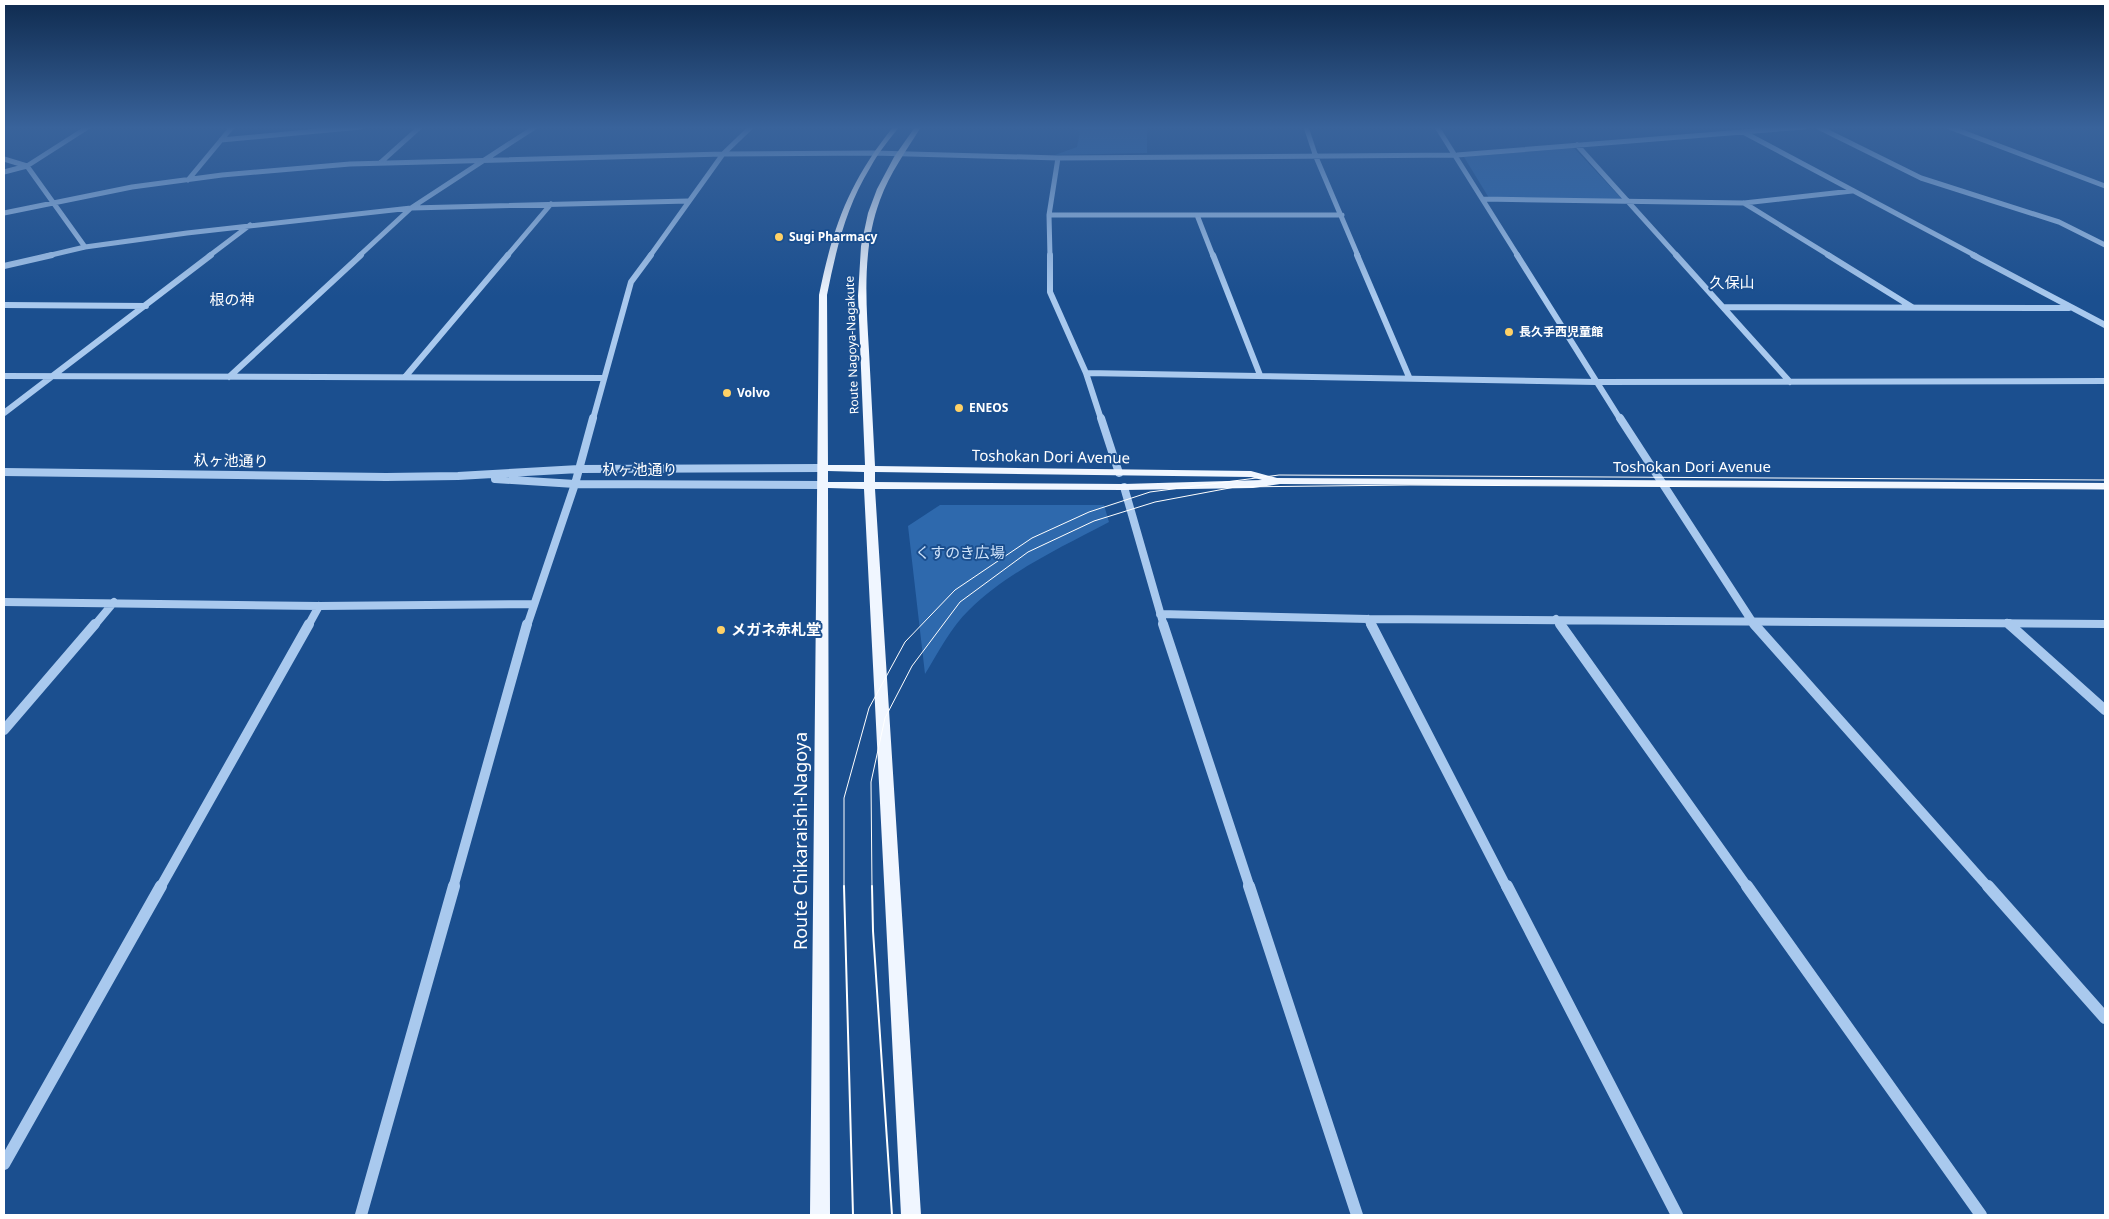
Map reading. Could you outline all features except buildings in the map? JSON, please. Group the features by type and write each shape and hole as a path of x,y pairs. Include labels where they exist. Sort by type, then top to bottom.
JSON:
{"main road":[{"name":"Route Nagoya-Nagakute","path":"822,468 823,295 832,245 846,201 856,184"},
{"name":"Route Nagoya-Nagakute","path":"868,486 870,468 862,289 865,243 878,197 884,184"},
{"name":"Toshokan Dori Avenue","path":"822,468 1251,474 1280,481"},
{"name":"Route Chikaraishi-Nagoya","path":"820,1215 822,468"},
{"name":"Toshokan Dori Avenue","path":"822,485 1124,487 1254,485 1280,481 2105,486"},
{"path":"868,486 911,1215"}],"street":[{"path":"40,184 85,247"},
{"path":"4,213 53,202 164,184"},
{"path":"229,377 411,208 449,184"},
{"path":"361,1215 533,604 575,484 631,282 701,184"},
{"path":"1054,184 1049,215 1050,292 1086,373 1119,473"},
{"path":"1328,184 1409,377"},
{"path":"1474,184 1596,382 1750,620 2105,1018"},
{"path":"1612,184 1790,382"},
{"path":"1840,184 2105,325"},
{"path":"1940,184 2060,222 2105,245"},
{"path":"1483,198 1744,203 1852,190"},
{"path":"4,266 85,247 251,225 411,208 688,201"},
{"path":"1744,203 1912,307"},
{"path":"405,377 551,204"},
{"path":"1049,215 1342,215"},
{"path":"1197,215 1260,375"},
{"path":"4,413 251,225"},
{"path":"4,305 146,306"},
{"path":"1723,307 2072,308"},
{"path":"1086,373 1409,377 1596,382 2105,381"},
{"path":"4,376 604,378"},
{"name":"杁ヶ池通り","path":"458,476 579,468 822,468"},
{"name":"杁ヶ池通り","path":"4,472 458,476 575,484 822,485"},
{"path":"1124,487 1160,614 1357,1215"},
{"path":"4,602 319,606 533,604"},
{"path":"4,730 114,602"},
{"path":"4,1164 319,606"},
{"path":"1160,614 1368,619 1750,620 2105,624"},
{"path":"1368,619 1676,1215"},
{"path":"1556,619 1982,1215"},
{"path":"2007,623 2105,710"}],"green space":[{"path":"1480,184 1608,184 1622,199 1489,198"},
{"name":"くすのき広場","path":"940,505 1104,505 1109,522 1036,561 984,596 956,624 925,674 908,526"}],"tram line":[{"path":"844,886 844,798 869,708 905,642 955,590 1032,538 1089,512 1150,492 1279,475 2105,480"},
{"path":"872,888 871,782 885,718 912,666 960,602 1028,552 1094,521 1155,502 1235,487 1410,485 2105,489"},
{"path":"844,886 853,1215"},
{"path":"872,886 873,931 892,1215"}],"place":[{"name":"Sugi Pharmacy","path":"779,237"},
{"name":"長久手西児童館","path":"1509,332"},
{"name":"Volvo","path":"727,393"},
{"name":"ENEOS","path":"959,408"},
{"name":"メガネ赤札堂","path":"721,630"}],"district":[{"name":"久保山","path":"1732,283"},
{"name":"根の神","path":"232,300"}]}
